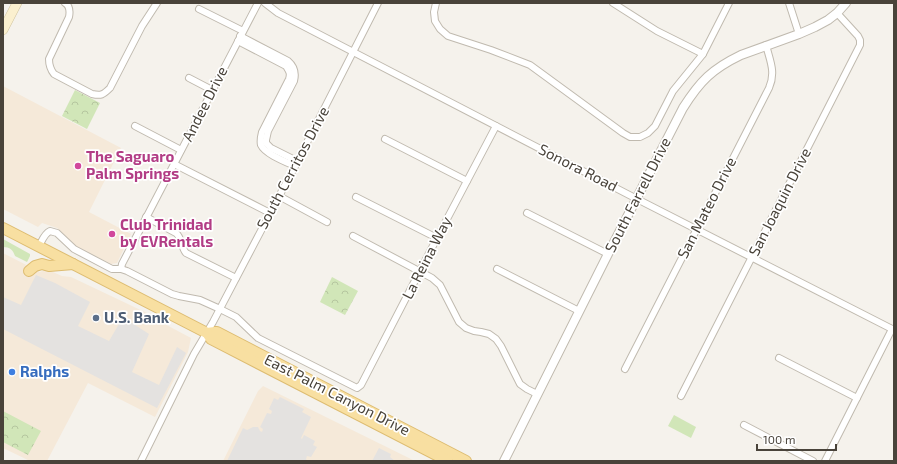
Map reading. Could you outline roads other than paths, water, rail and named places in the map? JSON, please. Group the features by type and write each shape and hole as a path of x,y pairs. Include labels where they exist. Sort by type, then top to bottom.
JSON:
{"main road":[{"path":"3,30 16,3"},
{"name":"East Palm Canyon Drive","path":"3,228 207,333 211,339 448,461"},
{"path":"28,271 42,264 49,266 73,264"},
{"name":"East Palm Canyon Drive","path":"207,333 217,332 466,461"}],"street":[{"path":"65,3 70,10 69,18 49,59 49,65 54,74 92,94 99,95 104,94 110,88 142,26 158,3"},
{"name":"Andee Drive","path":"121,269 122,264 146,217 258,3"},
{"name":"Sonora Road","path":"266,3 278,13 353,52 893,329"},
{"name":"South Cerritos Drive","path":"141,461 194,354 220,309 378,3"},
{"path":"436,3 434,12 435,21 440,29 448,36 530,65 623,134 630,137 640,137 648,133 656,126 673,91 702,54 730,3"},
{"path":"613,3 657,31 702,54"},
{"path":"789,3 799,34"},
{"name":"South Farrell Drive","path":"504,461 683,108 699,85 714,71 741,55 822,24 837,13 846,3"},
{"path":"199,9 286,66 290,74 289,79 260,137 261,145 267,152 296,164"},
{"name":"San Joaquin Drive","path":"681,396 860,45 858,36 837,13"},
{"name":"San Mateo Drive","path":"625,369 772,80 773,70 766,45"},
{"path":"189,78 212,90"},
{"path":"135,126 181,150"},
{"name":"La Reina Way","path":"220,309 236,317 258,338 357,388 361,385 496,126"},
{"path":"385,139 467,181"},
{"path":"174,164 270,213"},
{"path":"279,196 327,222"},
{"path":"356,197 437,238"},
{"path":"527,213 608,254"},
{"path":"146,217 179,235 183,249 186,253 236,278"},
{"path":"39,246 45,235 50,231 57,233 74,249 112,269 127,271 172,294 200,300 220,309"},
{"path":"353,236 432,278 440,285 459,322 466,328 489,334 496,339 520,384 537,394"},
{"path":"497,270 579,311"},
{"path":"825,461 893,329"},
{"path":"779,358 857,398"},
{"path":"744,425 813,461"}],"place":[{"name":"The Saguaro Palm Springs","path":"78,166"},
{"name":"Club Trinidad by EVRentals","path":"112,234"},
{"name":"U.S. Bank","path":"96,318"},
{"name":"Ralphs","path":"12,372"}]}
